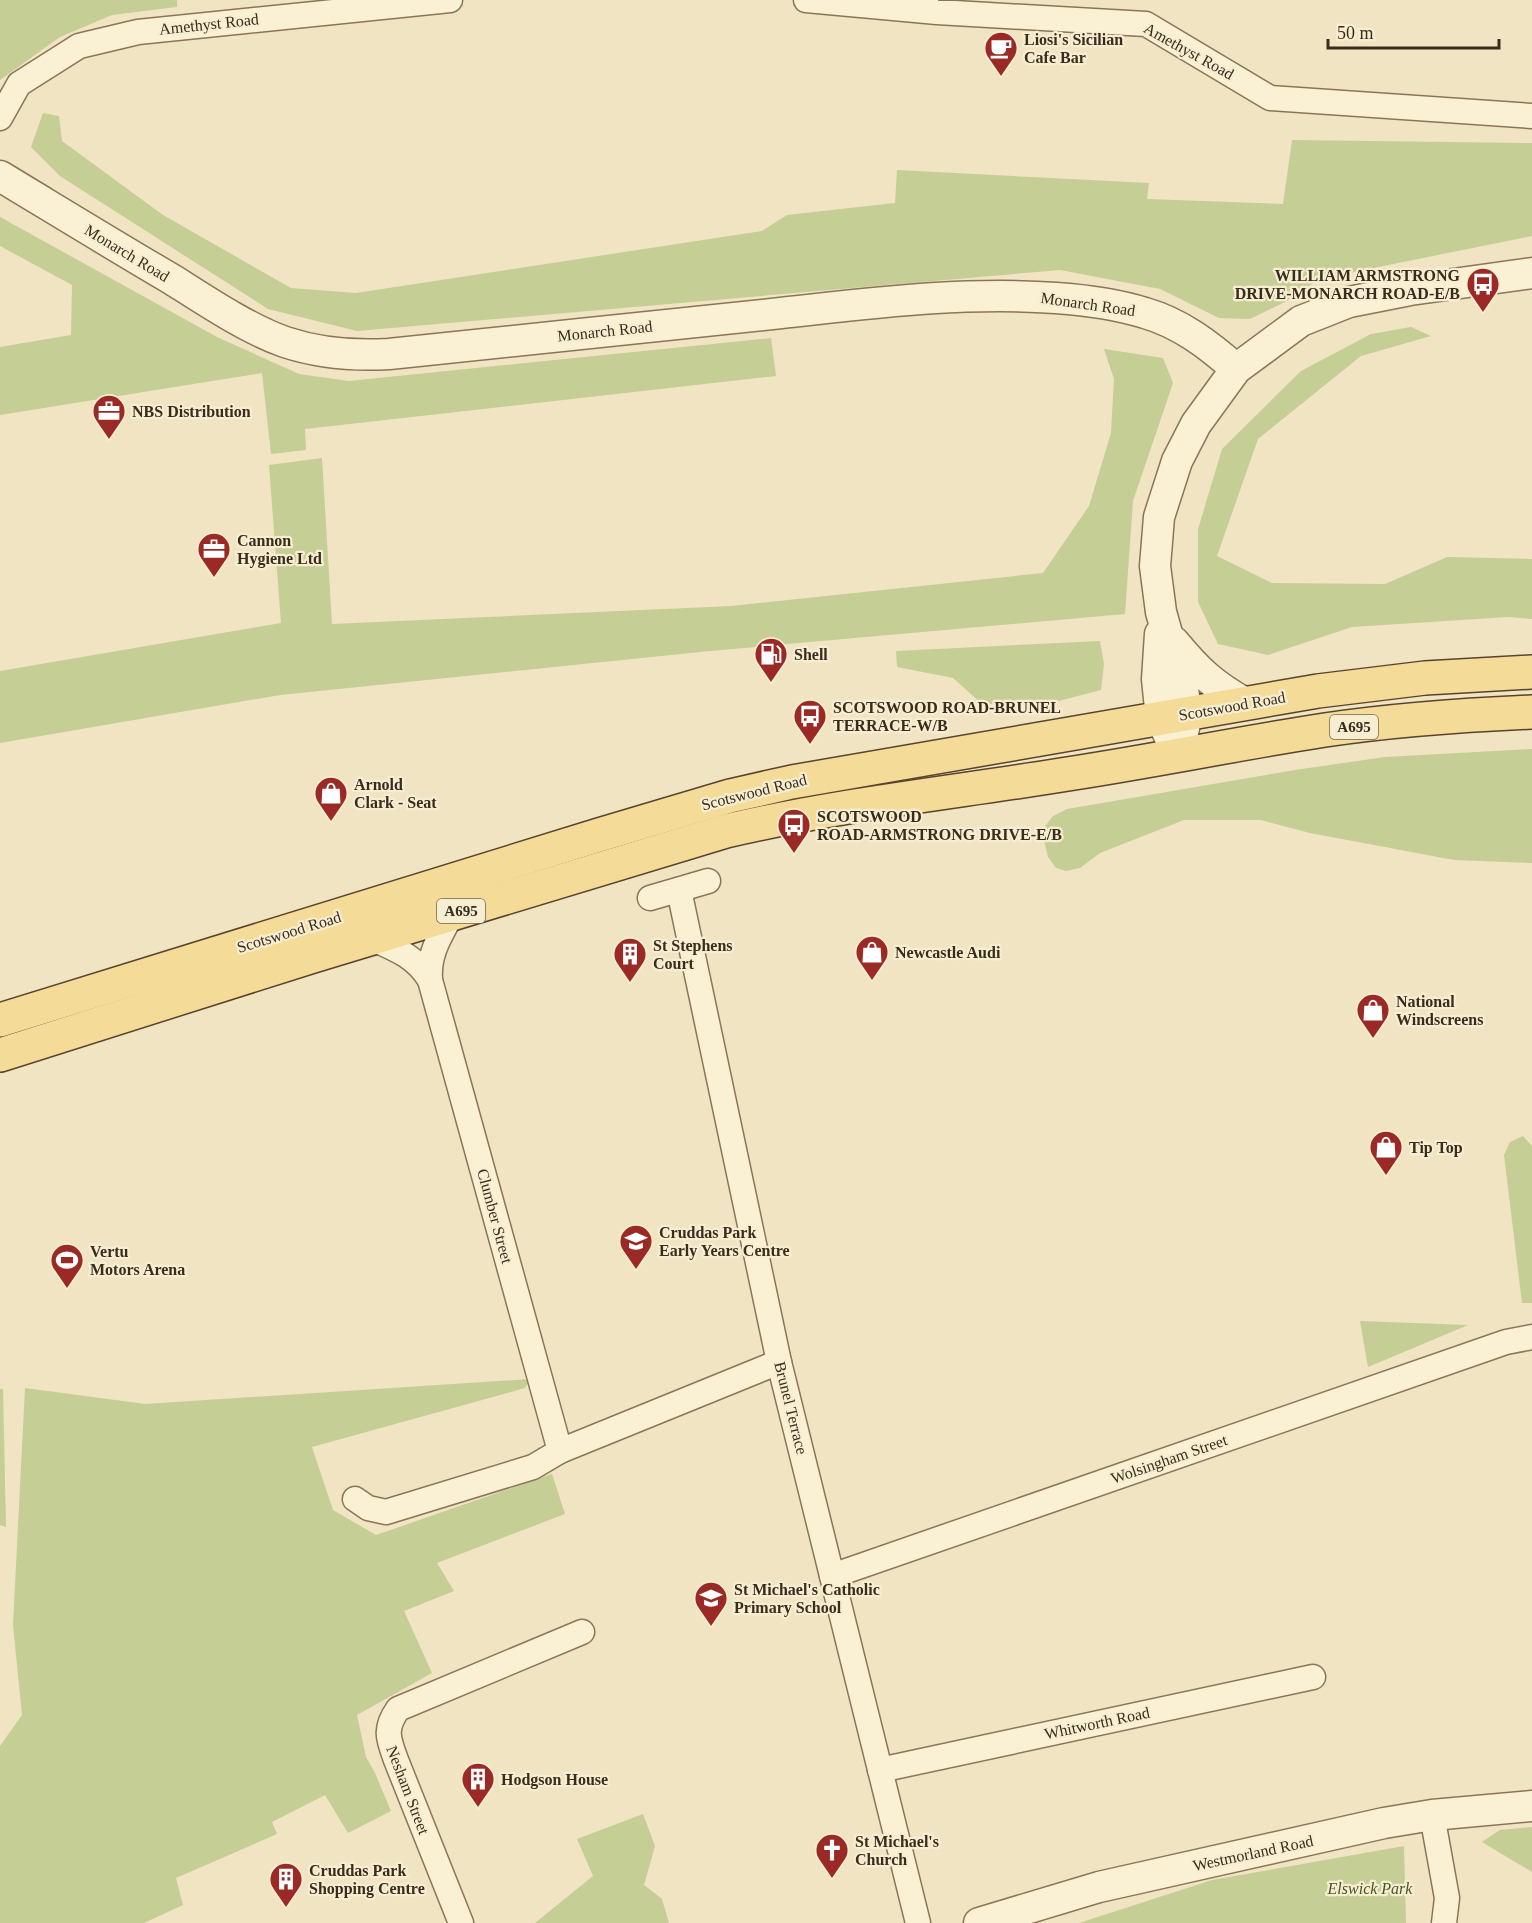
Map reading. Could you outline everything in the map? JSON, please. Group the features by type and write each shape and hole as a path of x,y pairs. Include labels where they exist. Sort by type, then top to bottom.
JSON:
{"main road":[{"name":"Scotswood Road","path":"0,1020 730,796 815,778 1318,691 1425,678 1532,672"},
{"name":"Scotswood Road","path":"0,1055 452,914 726,831 788,816 975,789 1326,730 1429,718 1532,712"}],"street":[{"name":"Amethyst Road","path":"0,118 19,84 80,46 138,32 450,0"},
{"name":"Amethyst Road","path":"806,0 937,12 1146,24 1270,98 1532,116"},
{"name":"Monarch Road","path":"0,176 261,331 285,342 339,353 369,356 901,300 997,295 1117,305 1146,313 1197,337 1236,369"},
{"path":"1178,756 1165,623 1155,566 1159,517 1177,461 1196,424 1236,369 1301,321 1349,302 1410,290 1532,273"},
{"path":"1165,623 1201,673 1245,703"},
{"path":"650,898 708,881"},
{"name":"Brunel Terrace","path":"679,890 779,1362 918,1923"},
{"name":"Clumber Street","path":"452,914 432,954 429,968 430,980 560,1452"},
{"name":"Clumber Street","path":"373,939 412,958 430,980"},
{"name":"Wolsingham Street","path":"832,1576 1506,1342 1532,1337"},
{"path":"355,1499 368,1508 386,1512 533,1467 560,1452 779,1362"},
{"name":"Nesham Street","path":"461,1923 396,1760 389,1739 390,1721 399,1709 582,1632"},
{"name":"Whitworth Road","path":"880,1770 1313,1677"},
{"name":"Westmorland Road","path":"979,1923 1099,1887 1384,1824 1432,1815 1532,1806"},
{"path":"1432,1815 1447,1898 1444,1923"}],"green space":[{"path":"0,0 177,0 177,7 112,15 60,37 0,80"},
{"path":"43,113 59,116 62,141 163,215 291,288 356,293 762,231 787,215 895,203 897,170 1149,183 1147,199 1283,204 1292,140 1532,143 1532,236 1319,279 1285,302 1250,319 1219,318 1160,289 1060,270 357,331 268,309 60,176 31,147"},
{"path":"0,217 217,337 299,374 349,381 771,338 776,376 305,429 306,450 271,454 262,373 0,415 0,347 71,335 72,285 0,246"},
{"path":"1411,327 1431,336 1361,356 1258,439 1217,556 1272,583 1385,584 1447,557 1532,559 1532,619 1508,617 1352,627 1268,655 1218,644 1198,602 1198,529 1222,449 1301,371 1371,334"},
{"path":"1104,349 1163,358 1173,383 1133,501 1125,614 710,651 280,695 0,743 0,671 281,623 269,465 322,458 332,624 731,606 1043,573 1089,506 1111,433 1114,379"},
{"path":"1100,641 1104,664 1101,690 1047,704 982,704 953,678 897,667 896,651"},
{"path":"1532,749 1532,863 1454,860 1310,833 1261,820 1184,820 1100,853 1080,868 1066,871 1056,868 1048,857 1043,836 1046,825 1053,816 1067,809 1385,757"},
{"path":"1523,1136 1532,1146 1532,1303 1522,1303 1504,1155 1510,1142"},
{"path":"1360,1321 1468,1325 1368,1367"},
{"path":"531,1379 525,1388 312,1447 333,1510 376,1535 552,1474 565,1514 437,1563 454,1591 404,1611 432,1673 357,1715 366,1757 391,1811 348,1833 325,1795 272,1822 277,1834 176,1878 183,1905 144,1923 0,1923 0,1746 22,1715 13,1625 25,1388 145,1404"},
{"path":"0,1389 3,1389 6,1527 0,1525"},
{"path":"643,1814 655,1846 644,1885 662,1899 669,1923 535,1923 593,1876 577,1839"},
{"path":"1532,1827 1532,1872 1482,1842 1500,1830"},
{"name":"Elswick Park","path":"1404,1846 1406,1923 1079,1923 1212,1880"}],"place":[{"name":"Liosi's Sicilian Cafe Bar","path":"1001,77"},
{"name":"WILLIAM ARMSTRONG DRIVE-MONARCH ROAD-E/B","path":"1483,313"},
{"name":"NBS Distribution","path":"109,440"},
{"name":"Cannon Hygiene Ltd","path":"214,578"},
{"name":"Shell","path":"771,683"},
{"name":"SCOTSWOOD ROAD-BRUNEL TERRACE-W/B","path":"810,745"},
{"name":"Arnold Clark - Seat","path":"331,822"},
{"name":"SCOTSWOOD ROAD-ARMSTRONG DRIVE-E/B","path":"794,854"},
{"name":"Newcastle Audi","path":"872,981"},
{"name":"St Stephens Court","path":"630,983"},
{"name":"National Windscreens","path":"1373,1039"},
{"name":"Tip Top","path":"1386,1176"},
{"name":"Cruddas Park Early Years Centre","path":"636,1270"},
{"name":"Vertu Motors Arena","path":"67,1289"},
{"name":"St Michael's Catholic Primary School","path":"711,1627"},
{"name":"Hodgson House","path":"478,1808"},
{"name":"St Michael's Church","path":"832,1879"},
{"name":"Cruddas Park Shopping Centre","path":"286,1908"}]}
